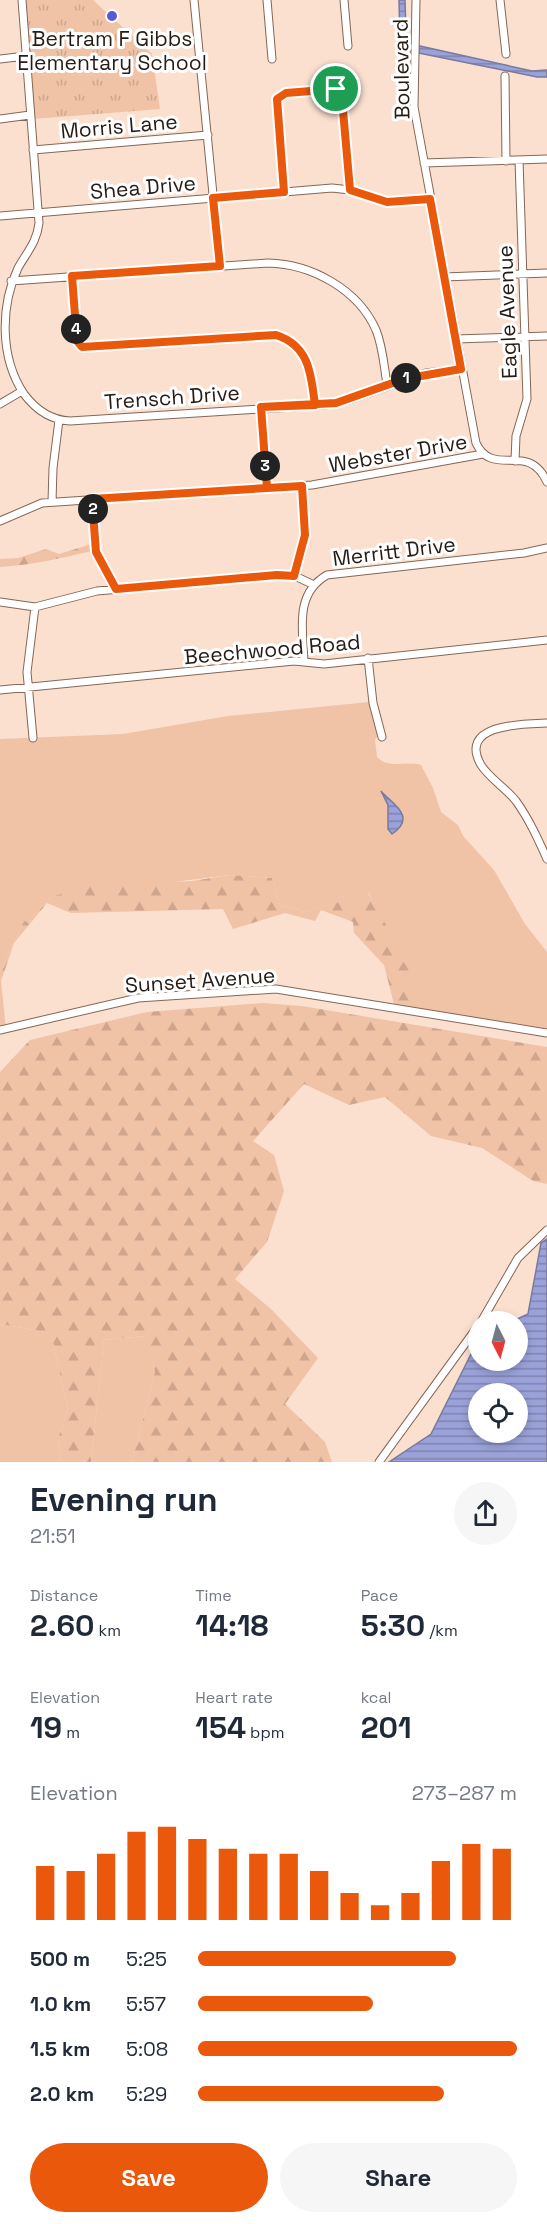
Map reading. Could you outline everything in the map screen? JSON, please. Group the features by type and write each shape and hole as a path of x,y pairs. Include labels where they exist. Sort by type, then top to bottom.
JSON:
{"street":[{"path":"22,0 39,213 36,240 2,300 2,323 5,351 22,391 37,409 59,420 53,468 52,502"},
{"path":"194,0 220,266"},
{"path":"267,0 272,59"},
{"path":"344,0 348,46"},
{"name":"Boulevard","path":"416,0 417,43 413,95 461,369 476,443 483,454"},
{"path":"501,0 506,54"},
{"path":"0,58 26,56"},
{"path":"506,76 506,160"},
{"path":"284,192 276,103 279,96 286,93 332,88 340,93 350,190"},
{"path":"0,119 30,115"},
{"name":"Morris Lane","path":"33,150 208,135"},
{"path":"424,164 547,159"},
{"name":"Eagle Avenue","path":"515,460 516,436 527,399 519,160"},
{"name":"Shea Drive","path":"0,216 332,188 350,190 387,202 430,199"},
{"path":"11,281 268,262 293,265 316,273 338,286 366,314 376,329 387,384"},
{"path":"444,277 547,273"},
{"path":"72,276 77,341 82,347 276,335 296,345 305,356 315,405"},
{"path":"456,339 547,336"},
{"name":"Trensch Drive","path":"59,420 315,405 349,400 387,384 426,373 461,369"},
{"path":"0,404 22,391"},
{"path":"261,407 267,488"},
{"path":"483,454 496,460 527,461 537,466 547,482"},
{"name":"Webster Drive","path":"0,521 33,505 52,502 302,486 483,454"},
{"path":"294,576 305,535 302,486"},
{"path":"92,499 96,552 116,589"},
{"name":"Merritt Drive","path":"0,603 35,607 78,594 277,575 294,576 314,585 334,572 524,553 547,548"},
{"path":"304,662 303,606 314,585"},
{"path":"33,738 27,659 35,607"},
{"name":"Beechwood Road","path":"0,690 304,662 324,664 547,640"},
{"path":"369,658 373,703 382,737"},
{"path":"547,723 492,729 480,740 477,751 482,767 507,791 526,816 547,859"},
{"name":"Sunset Avenue","path":"0,1030 138,998 264,989 295,991 547,1033"},
{"path":"487,1311 518,1258 547,1230"},
{"path":"379,1462 468,1340"}],"green space":[{"path":"23,0 93,0 152,54 160,109 33,119"},
{"path":"95,543 96,552 0,567 0,559 18,558 46,549 59,554"},
{"path":"369,702 380,732 375,740 377,757 387,763 421,765 433,788 441,812 458,825 463,836 494,870 525,924 547,952 547,1033 411,1010 411,999 369,893 305,912 280,905 272,878 230,875 51,897 29,922 24,921 0,971 0,739 123,734 228,716"},
{"path":"230,875 272,878 280,905 305,912 368,893 412,971 411,1010 395,1008 384,965 354,933 353,922 321,910 315,921 285,913 233,929 223,909 71,913 47,903 14,943 1,981 6,1029 0,1030 0,971 24,921 29,922 51,897 90,885 192,881"},
{"path":"262,1003 302,1006 547,1047 547,1184 533,1181 482,1148 431,1136 385,1097 349,1105 304,1084 253,1141 274,1155 284,1191 267,1242 235,1279 271,1309 318,1358 285,1404 325,1442 332,1462 132,1462 155,1372 145,1336 104,1340 91,1462 61,1462 58,1438 68,1410 51,1333 0,1324 0,1072 30,1040 147,1012"},
{"path":"0,1324 51,1333 68,1410 58,1438 61,1462 0,1462"},
{"path":"146,1336 155,1372 132,1462 91,1462 104,1340"}],"water":[{"path":"399,0 405,0 406,32 411,44 532,71 547,70 547,77 537,77 409,51 400,42"},
{"path":"381,791 402,815 403,821 400,827 392,834 388,829 388,805"},
{"path":"547,1239 547,1462 389,1462 431,1434 468,1360 468,1371 528,1371 528,1314 541,1243"}],"place":[{"name":"Bertram F Gibbs Elementary School","path":"112,16"}],"route":[{"path":"336,89 286,93 277,99 284,192 213,198 220,266 72,276 77,341 82,347 276,335 296,345 310,367 315,405 261,407 267,488 302,486 305,535 294,576 277,575 116,589 97,557 92,499 267,488 261,407 325,405 336,403 387,384 426,373 461,369 430,199 387,202 350,190 342,99 336,89"}]}
